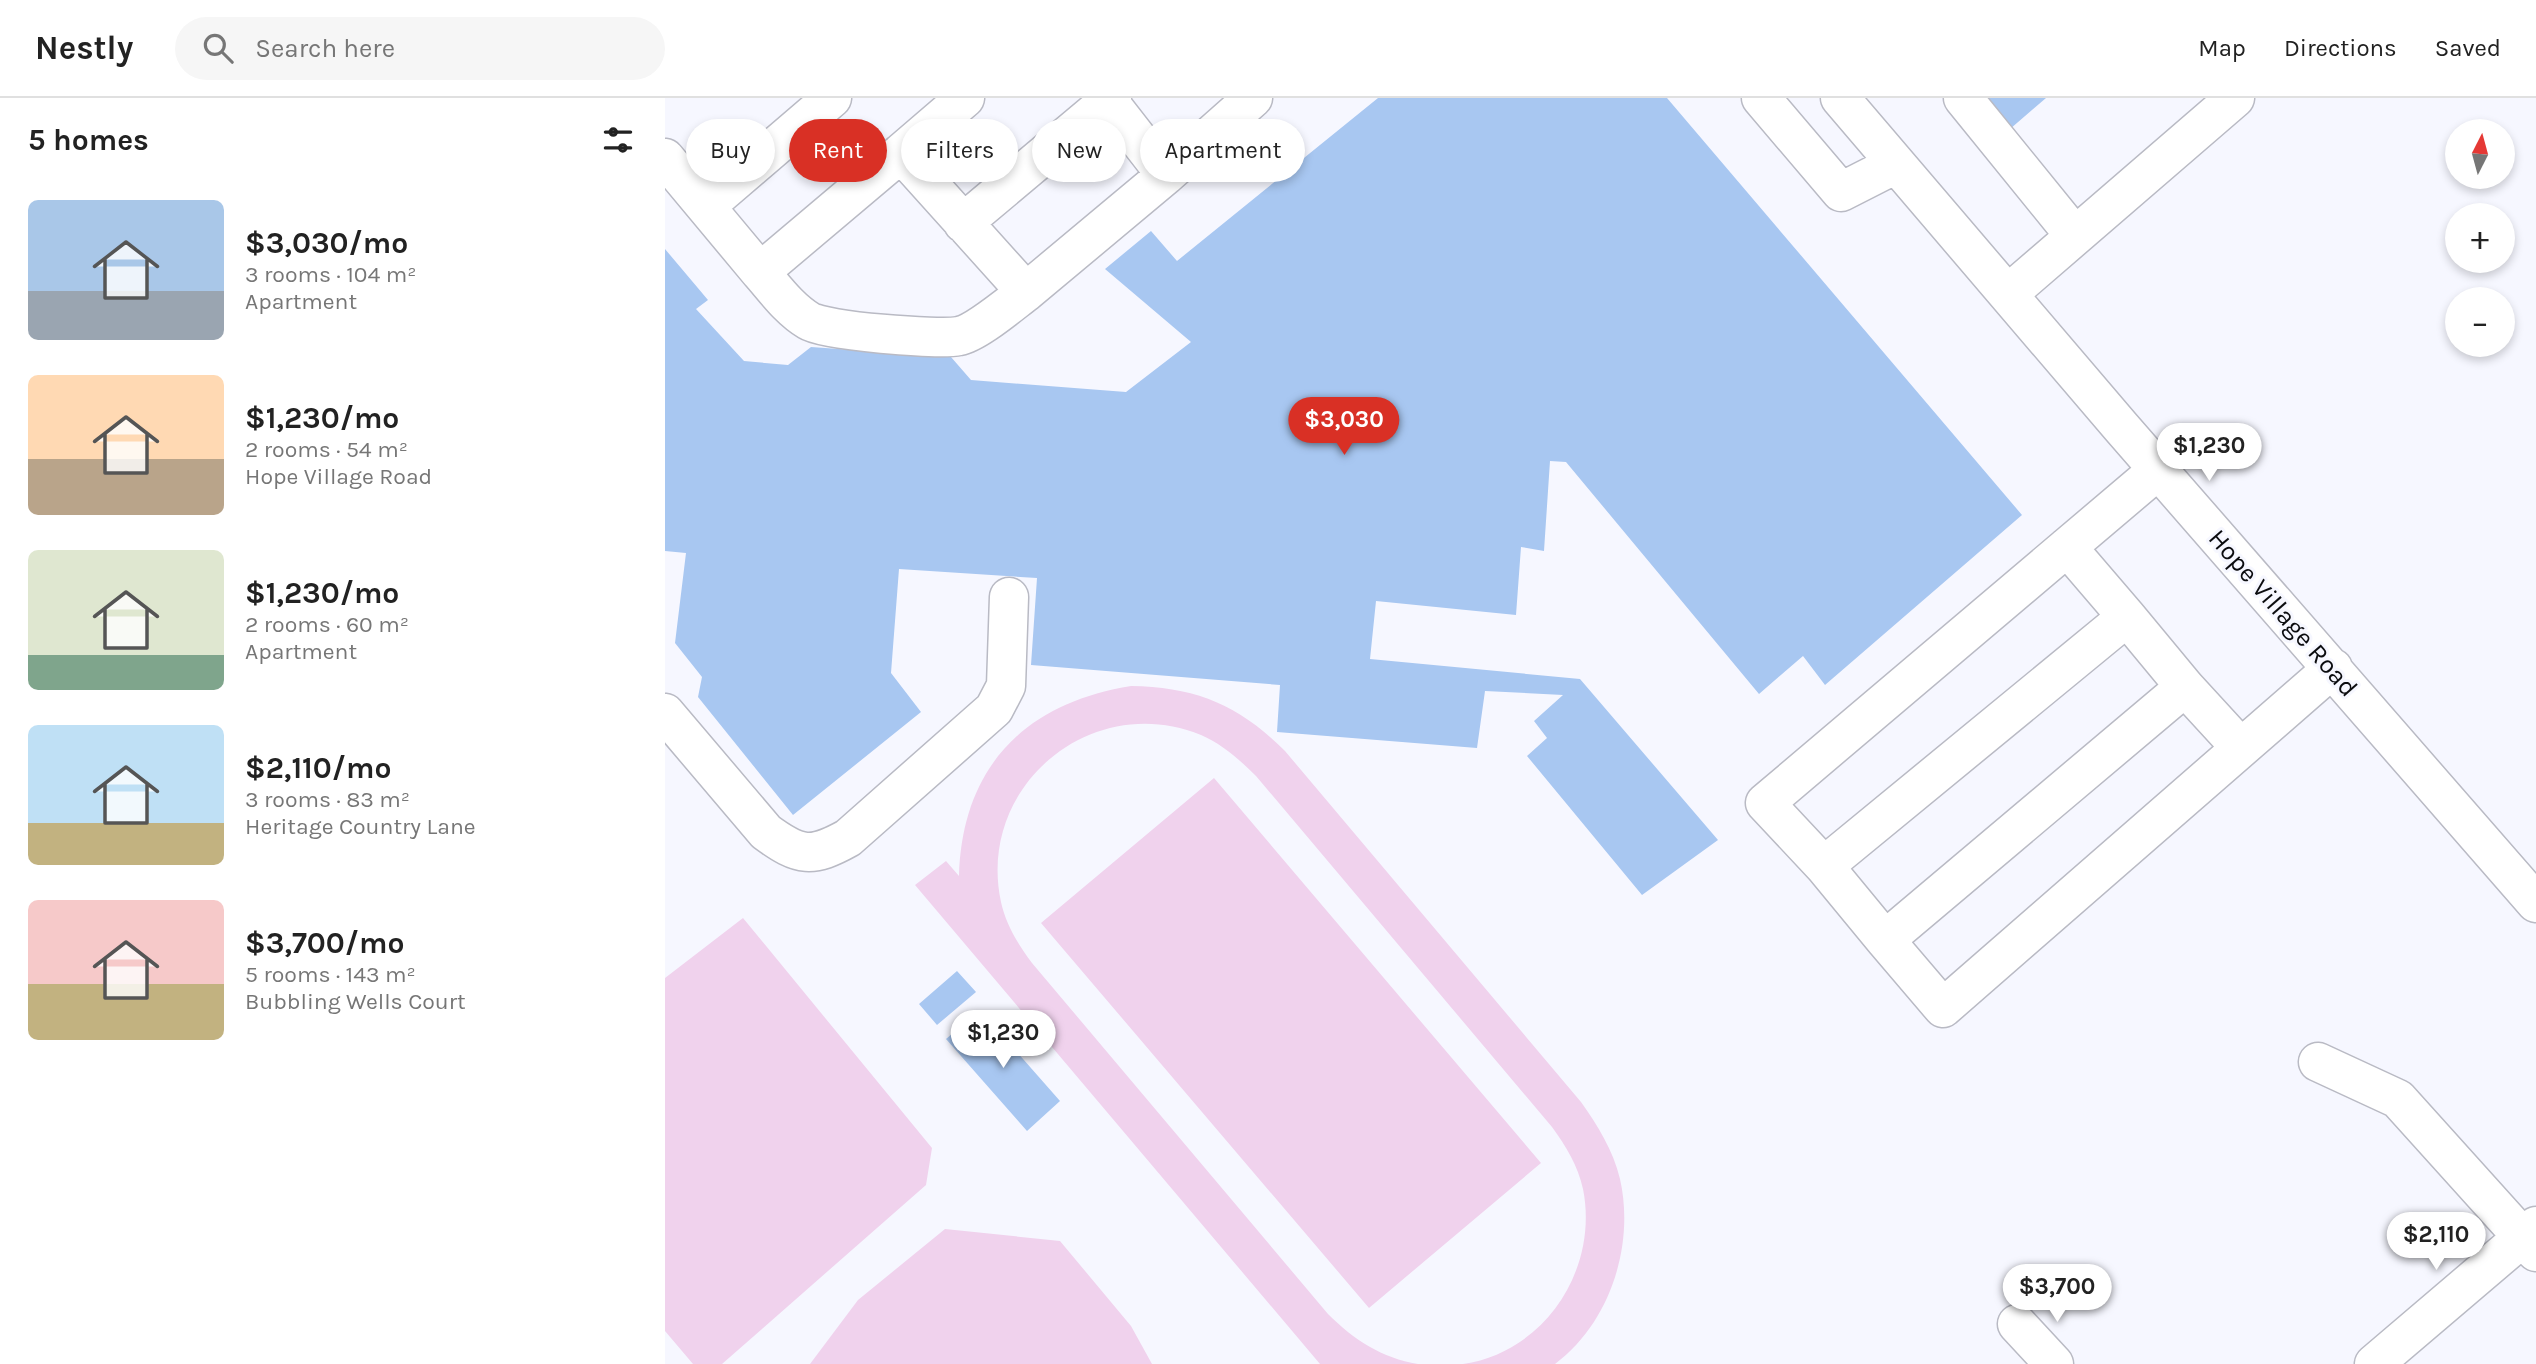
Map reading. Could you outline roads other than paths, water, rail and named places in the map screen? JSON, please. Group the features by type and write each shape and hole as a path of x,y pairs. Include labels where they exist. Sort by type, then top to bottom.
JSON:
{"street":[{"path":"706,206 832,98"},
{"path":"941,119 965,98"},
{"path":"1229,119 1253,98"},
{"path":"1761,98 1841,192 1896,164"},
{"path":"1963,98 2075,236"},
{"path":"2008,294 2075,236 2199,114 2235,98"},
{"path":"963,223 1109,99 1140,140"},
{"name":"Hope Village Road","path":"1855,103 1896,164 2158,470 2536,903"},
{"path":"760,272 901,153"},
{"path":"665,158 786,303 811,323 879,334 960,337 1026,292 1158,182"},
{"path":"927,182 1026,292"},
{"path":"2158,470 1765,803 1824,866 1943,1008 2333,668"},
{"path":"2067,547 2185,687 2241,748"},
{"path":"665,713 767,832 783,845 810,854 826,850 848,838 994,709 1006,686 1009,597"},
{"path":"1824,866 2127,617"},
{"path":"1885,940 2185,687"},
{"path":"2318,1062 2398,1099 2532,1239 2374,1364"},
{"path":"2017,1324 2054,1364"}]}
